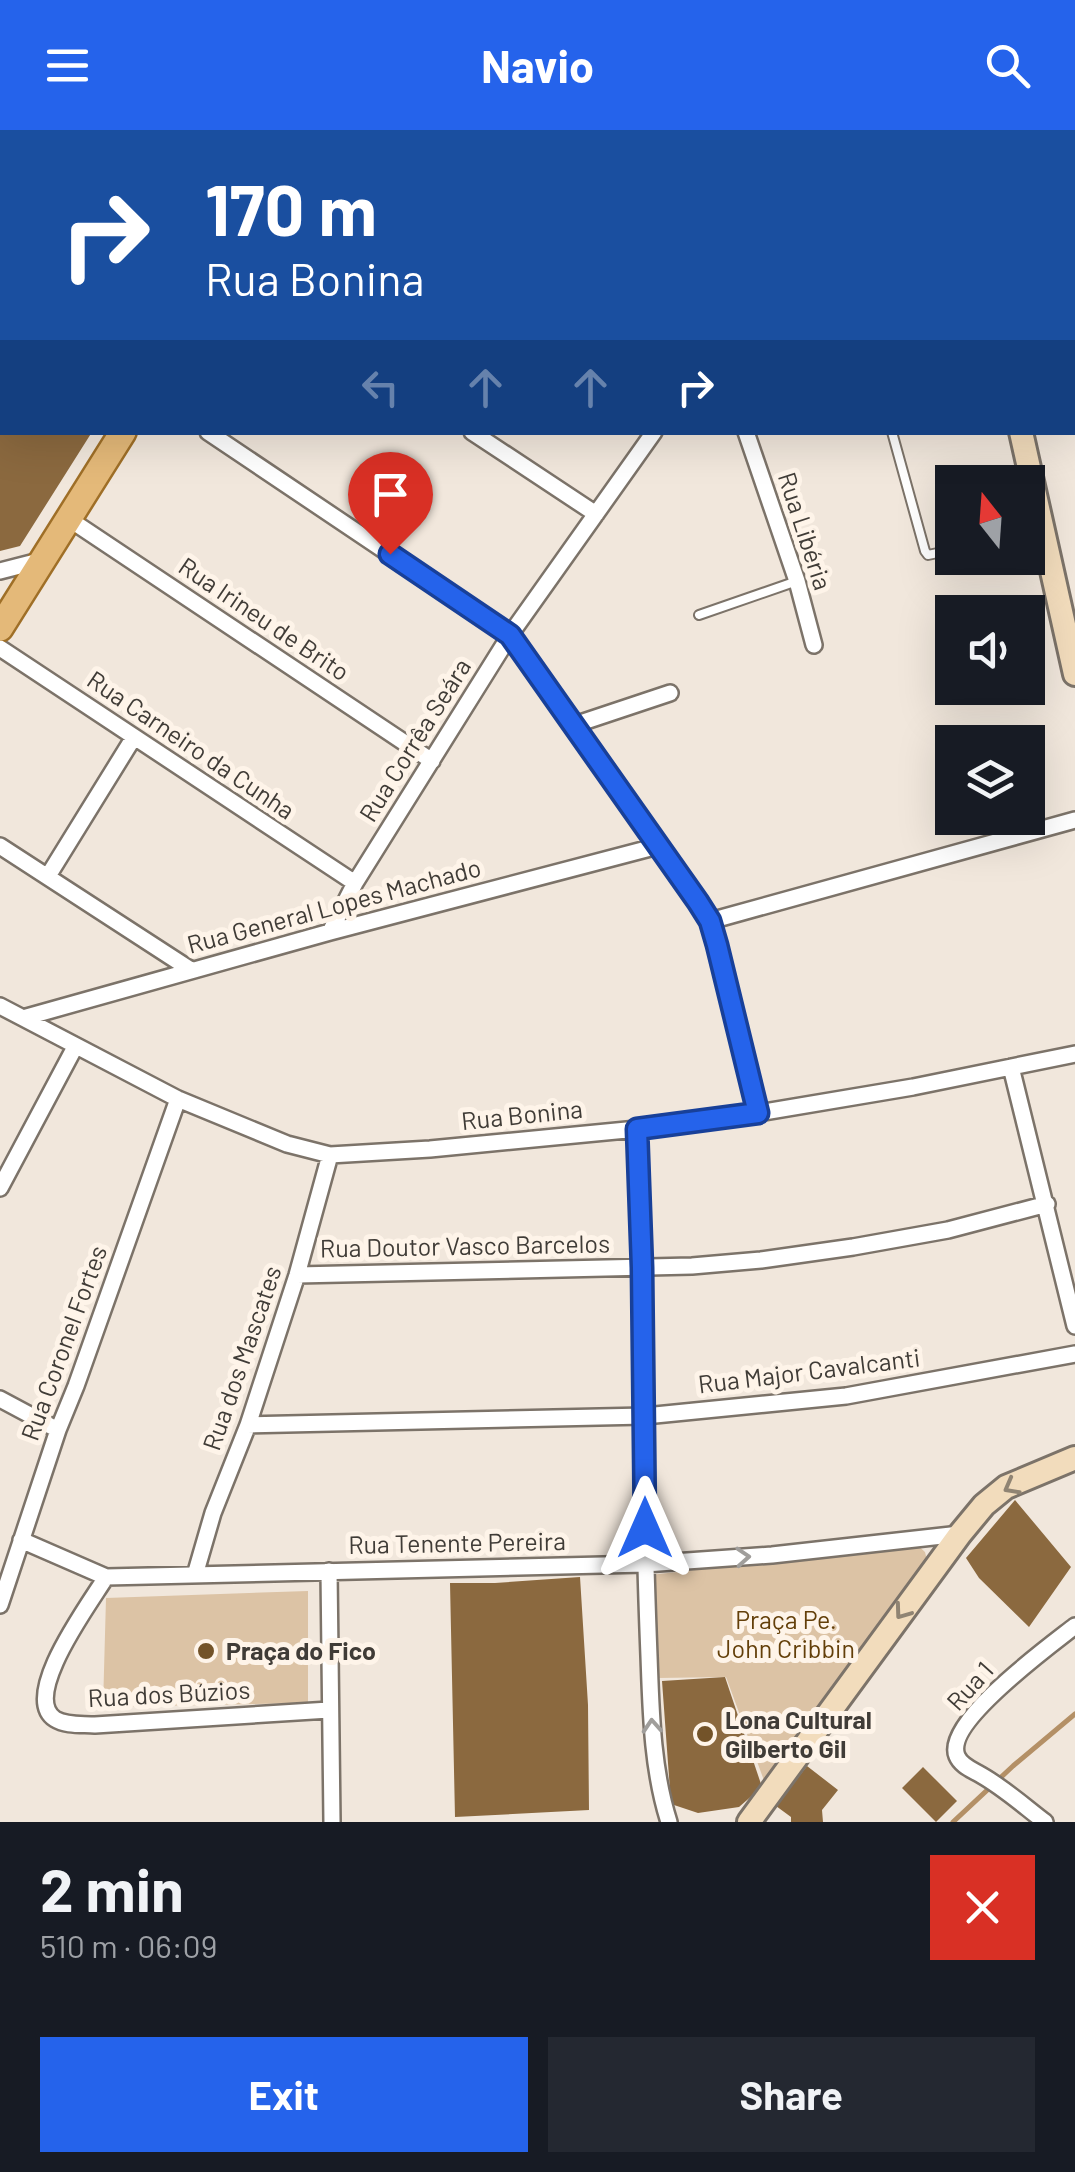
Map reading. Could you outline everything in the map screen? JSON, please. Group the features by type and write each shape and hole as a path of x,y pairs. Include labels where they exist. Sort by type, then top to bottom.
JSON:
{"main road":[{"path":"0,628 121,435"}],"street":[{"path":"212,435 510,635 710,921 758,1113"},
{"path":"477,435 596,514"},
{"name":"Rua Corrêa Seára","path":"330,932 355,883 510,635 652,435"},
{"name":"Rua Libéria","path":"747,435 797,581 814,645"},
{"path":"1022,435 1027,465"},
{"name":"Rua Irineu de Brito","path":"69,519 432,760"},
{"path":"0,571 43,560"},
{"path":"1045,562 1075,674"},
{"name":"Rua Carneiro da Cunha","path":"0,648 355,883"},
{"path":"574,725 670,693"},
{"path":"48,876 134,737"},
{"path":"710,921 1075,820"},
{"path":"0,846 191,970"},
{"name":"Rua General Lopes Machado","path":"22,1018 658,846"},
{"name":"Rua Bonina","path":"0,1006 178,1100 287,1144 330,1155 637,1129 758,1113 1075,1054"},
{"path":"0,1188 75,1047"},
{"path":"1012,1068 1075,1326"},
{"name":"Rua Coronel Fortes","path":"0,1605 58,1430 178,1100"},
{"path":"637,1129 645,1564 653,1744 669,1822"},
{"name":"Rua dos Mascates","path":"195,1575 213,1513 248,1425 298,1275 330,1155"},
{"name":"Rua Doutor Vasco Barcelos","path":"298,1275 642,1268 803,1256 948,1230 1047,1204"},
{"name":"Rua Major Cavalcanti","path":"248,1425 644,1416 846,1396 1075,1354"},
{"path":"0,1399 58,1430"},
{"path":"749,1822 984,1505 1006,1488 1075,1458"},
{"name":"Rua Tenente Pereira","path":"22,1540 106,1577 645,1564 772,1555 960,1534"},
{"path":"329,1571 332,1822"},
{"name":"Rua dos Búzios","path":"106,1577 50,1674 45,1703 52,1717 60,1722 95,1724 329,1710"},
{"name":"Rua 1","path":"1044,1822 965,1766 955,1746 964,1728 993,1693 1075,1626"}],"lane":[{"path":"893,435 925,551 928,555 935,554"},
{"path":"699,615 797,581"}],"green space":[{"name":"Praça Pe. John Cribbin","path":"913,1541 925,1552 929,1568 766,1786 726,1677 658,1678 650,1575"},
{"name":"Praça do Fico","path":"308,1591 308,1703 103,1707 106,1598"}],"building":[{"path":"0,435 90,435 20,546 0,551"},
{"path":"1015,1500 1071,1567 1029,1627 979,1578 966,1558"},
{"path":"580,1577 588,1705 589,1810 455,1817 450,1583"},
{"name":"Lona Cultural Gilberto Gil","path":"725,1677 762,1787 739,1807 698,1813 671,1804 662,1681"},
{"path":"807,1766 838,1790 822,1810 823,1822 791,1822 791,1817 776,1806"},
{"path":"923,1767 957,1801 936,1822 902,1788"}],"waterway":[{"path":"953,1822 1075,1714"}],"place":[{"name":"Praça do Fico","path":"206,1651"},
{"name":"Lona Cultural Gilberto Gil","path":"705,1734"}],"route":[{"path":"390,554 510,635 698,902 710,921 717,945 758,1113 637,1129 645,1528"}]}
